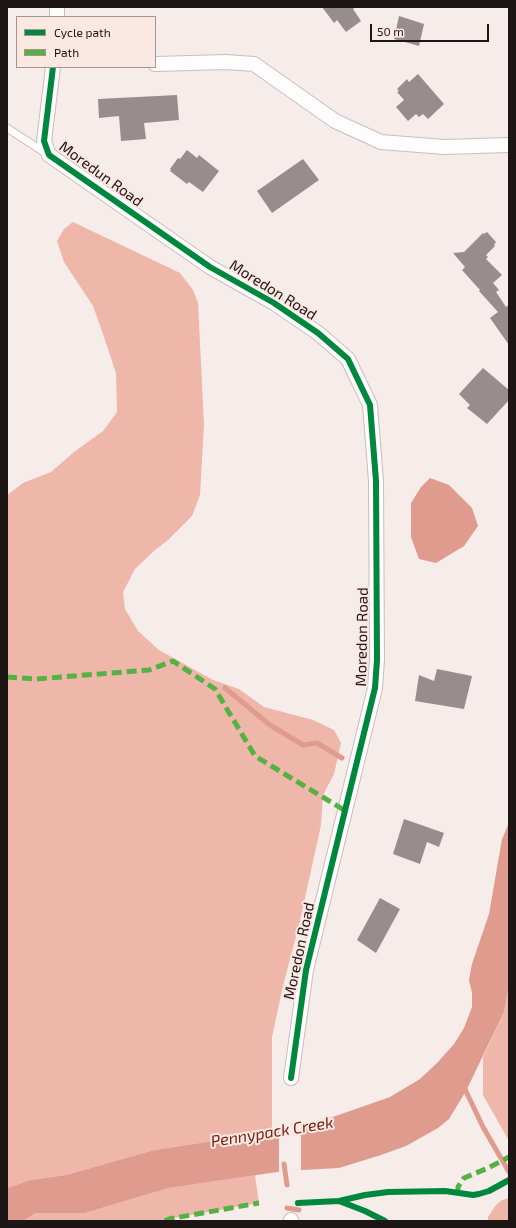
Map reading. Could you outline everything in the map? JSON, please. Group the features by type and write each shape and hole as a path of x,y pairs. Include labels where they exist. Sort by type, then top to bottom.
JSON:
{"street":[{"path":"156,64 226,62 254,64 335,121 382,142 444,147 509,145"},
{"name":"Moredun Road","path":"53,68 44,141 49,155 210,267"},
{"name":"Moredon Road","path":"210,267 274,303 318,333 348,359 370,405 376,481 375,688 306,970 291,1078"}],"lane":[{"path":"7,128 49,155"}],"shaded area":[{"path":"73,222 180,273 193,290 198,303 204,425 200,495 192,516 168,540 135,569 123,592 125,609 138,631 159,650 213,680 239,689 264,707 313,720 334,730 341,743 334,774 323,795 321,825 272,1037 272,1132 154,1150 66,1175 30,1180 7,1188 7,495 23,483 51,472 74,452 103,431 117,412 116,373 103,334 93,306 64,262 57,241 64,229"},
{"path":"509,984 509,1141 483,1095 483,1057 504,1012"},
{"path":"255,1175 259,1203 169,1219 165,1221 23,1221 34,1213 85,1213 169,1188"},
{"path":"509,1198 509,1221 488,1221 488,1217 496,1205 502,1200"}],"water":[{"path":"430,478 449,485 472,508 478,526 464,546 436,563 419,559 411,537 411,503 421,487"},
{"name":"Pennypack Creek","path":"509,823 509,984 504,1012 466,1091 449,1119 438,1128 406,1146 339,1168 284,1171 169,1188 85,1213 35,1213 23,1221 7,1221 7,1188 30,1180 66,1175 154,1150 272,1132 327,1119 390,1097 420,1079 454,1044 464,1028 472,1007 472,993 469,980 472,964 489,914 502,839"}],"pier":[{"path":"301,1123 301,1172 279,1174 279,1128"}],"building":[{"path":"322,7 356,7 353,9 361,21 346,32 337,20 334,23"},
{"path":"399,16 424,24 419,46 394,39"},
{"path":"418,74 444,104 428,119 423,114 419,117 416,114 408,121 396,107 404,100 397,92 399,91 397,89 407,79 409,82"},
{"path":"177,95 179,120 144,123 146,139 121,141 119,116 99,118 98,99"},
{"path":"187,150 197,158 199,155 219,171 203,192 189,182 187,184 170,171 178,158 180,159"},
{"path":"303,159 319,180 272,213 257,191"},
{"path":"487,232 496,242 494,245 495,246 486,255 488,257 486,259 502,275 493,283 499,290 496,292 506,307 509,305 509,345 490,318 498,312 462,270 465,267 453,253 464,252 483,233 484,234"},
{"path":"483,368 509,390 509,400 487,424 467,408 470,405 459,394"},
{"path":"437,669 472,676 464,709 415,701 419,675 434,681"},
{"path":"404,819 444,833 439,847 427,842 420,864 393,854"},
{"path":"380,898 400,909 376,953 357,940"}],"waterway":[{"path":"225,688 270,725 303,745 317,743 342,758"},
{"path":"463,1085 483,1127 509,1172"},
{"path":"284,1164 287,1185"},
{"path":"287,1208 299,1210"}],"marked path":[{"path":"7,677 36,679 149,670 173,661 215,689 255,756 344,810"},
{"path":"458,1193 458,1187 464,1178 509,1157"},
{"path":"165,1221 169,1219 259,1203"}],"cycle path":[{"path":"53,68 44,141 49,155 210,267 274,303 318,333 348,359 370,405 376,481 377,660 375,688 306,970 291,1078"},
{"path":"298,1203 339,1201 365,1195 388,1192 445,1191 473,1195 489,1191 509,1180"},
{"path":"339,1201 385,1221"}]}
